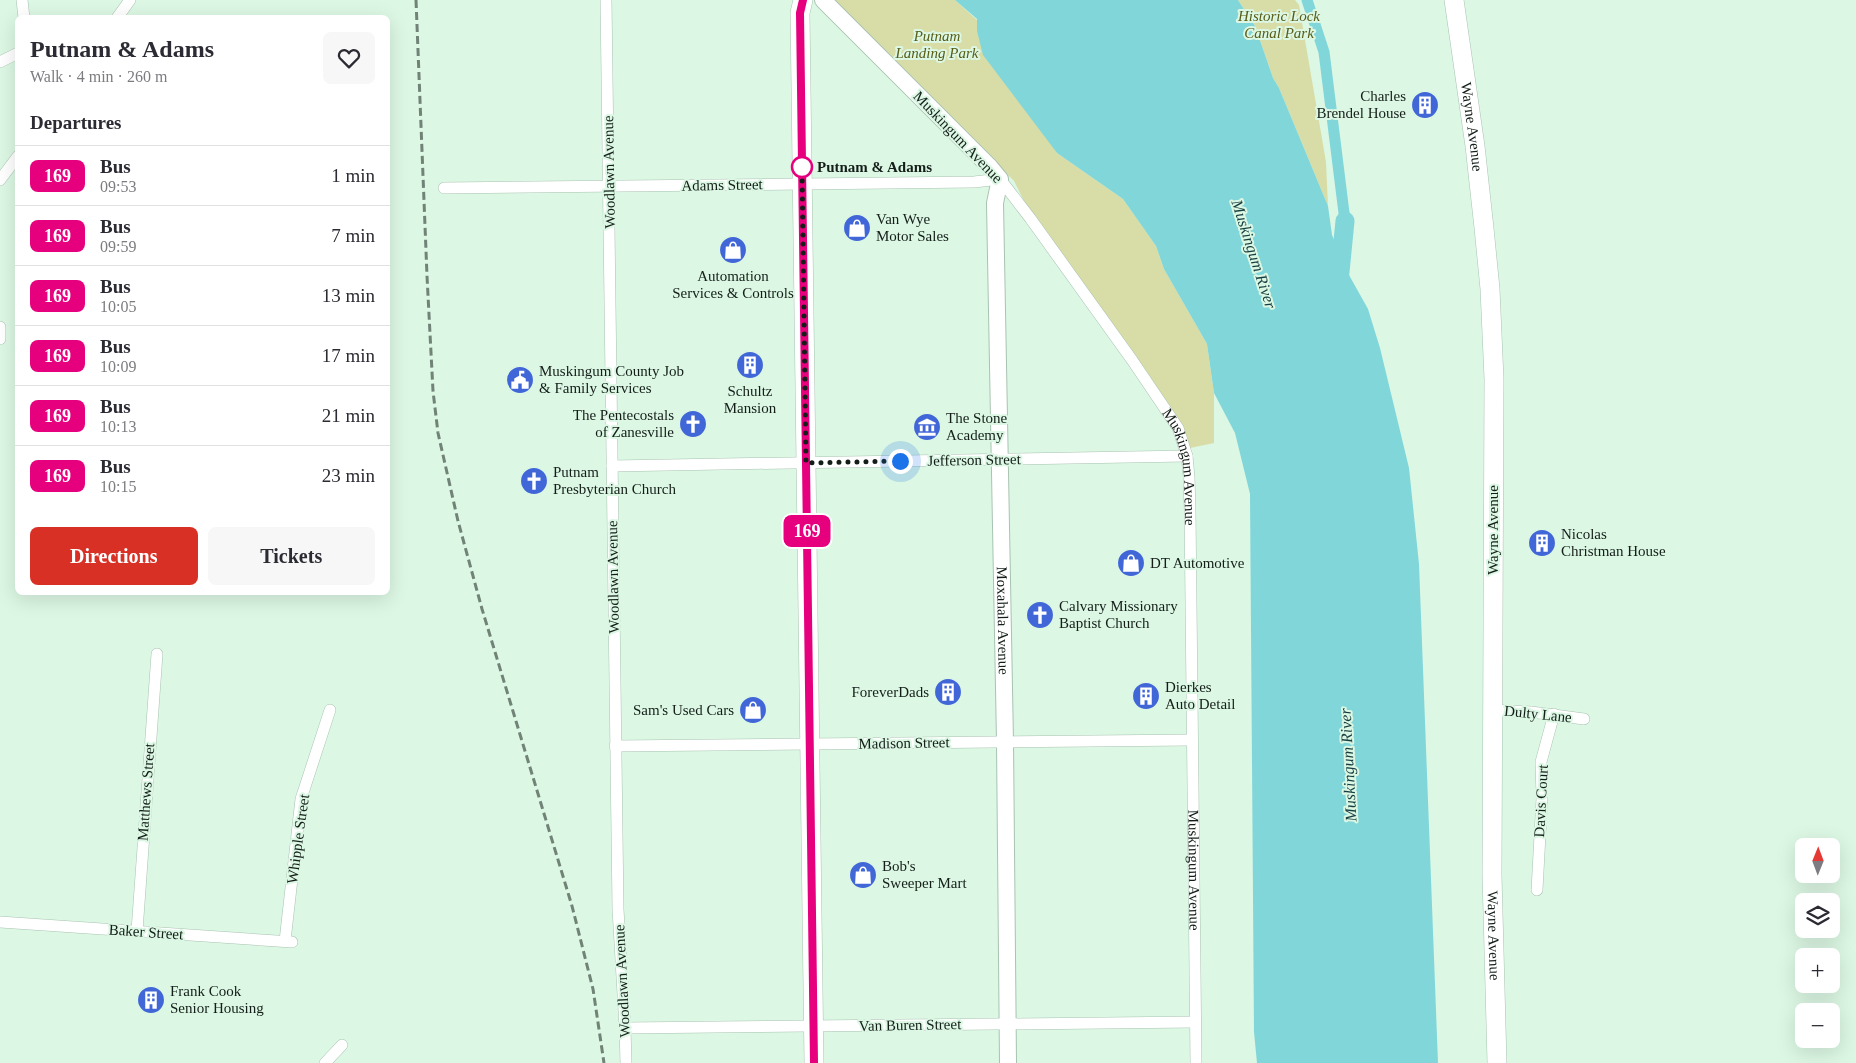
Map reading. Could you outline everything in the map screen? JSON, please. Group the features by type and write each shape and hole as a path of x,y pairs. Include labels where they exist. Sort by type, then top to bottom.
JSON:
{"main road":[{"path":"803,0 800,13 814,1063"},
{"name":"Wayne Avenue","path":"1454,0 1475,146 1490,298 1495,415 1492,875 1497,1063"}],"street":[{"path":"22,0 24,15"},
{"path":"120,15 130,0"},
{"name":"Woodlawn Avenue","path":"606,0 618,909 626,1028 626,1063"},
{"name":"Muskingum Avenue","path":"823,0 1000,179 1030,218 1178,428 1187,456 1189,477 1196,1063"},
{"path":"0,62 15,54"},
{"path":"0,180 15,160"},
{"name":"Adams Street","path":"444,188 974,182 1000,179"},
{"name":"Moxahala Avenue","path":"1000,179 995,203 1005,742 1008,1063"},
{"path":"0,327 0,339"},
{"name":"Jefferson Street","path":"612,466 1187,456"},
{"name":"Matthews Street","path":"137,931 157,654"},
{"name":"Whipple Street","path":"289,942 301,799 330,710"},
{"name":"Dulty Lane","path":"1493,710 1554,714 1584,719"},
{"name":"Davis Court","path":"1537,890 1542,798 1541,762 1554,714"},
{"name":"Madison Street","path":"615,746 1192,740"},
{"name":"Baker Street","path":"0,922 289,942"},
{"name":"Van Buren Street","path":"626,1028 1195,1022"},
{"path":"325,1063 342,1045"}],"green space":[{"name":"Putnam Landing Park","path":"834,0 955,0 977,20 977,31 1057,153 1123,199 1156,246 1164,269 1207,344 1214,393 1214,443 1190,448 1090,294 1025,203 1014,181"},
{"name":"Historic Lock Canal Park","path":"1238,0 1295,0 1299,5 1326,162 1328,206 1279,88 1273,78 1255,26"}],"water":[{"path":"955,0 1238,0 1255,26 1273,78 1279,88 1328,206 1332,235 1349,275 1368,309 1380,348 1409,468 1419,564 1438,1063 1257,1063 1254,1032 1250,494 1235,433 1214,393 1207,344 1164,269 1156,246 1123,199 1057,153 983,55 977,31 977,19"}],"waterway":[{"path":"1307,0 1324,52 1345,221"},
{"name":"Muskingum River","path":"1339,282 1345,221"}],"railway":[{"path":"416,0 427,276 433,391 438,433 458,521 482,609 572,906 593,989 604,1063"}],"bus line":[{"name":"169","path":"803,0 800,13 814,1063"}],"place":[{"name":"Charles Brendel House","path":"1425,105"},
{"name":"Putnam & Adams","path":"802,167"},
{"name":"Van Wye Motor Sales","path":"857,228"},
{"name":"Automation Services & Controls","path":"733,250"},
{"name":"Schultz Mansion","path":"750,365"},
{"name":"Muskingum County Job & Family Services","path":"520,380"},
{"name":"The Pentecostals of Zanesville","path":"693,424"},
{"name":"The Stone Academy","path":"927,427"},
{"name":"Putnam Presbyterian Church","path":"534,481"},
{"name":"Nicolas Christman House","path":"1542,543"},
{"name":"DT Automotive","path":"1131,563"},
{"name":"Calvary Missionary Baptist Church","path":"1040,615"},
{"name":"ForeverDads","path":"948,692"},
{"name":"Dierkes Auto Detail","path":"1146,696"},
{"name":"Sam's Used Cars","path":"753,710"},
{"name":"Bob's Sweeper Mart","path":"863,875"},
{"name":"Frank Cook Senior Housing","path":"151,1000"}],"route":[{"path":"802,167 802,165 806,463 900,461"}]}
